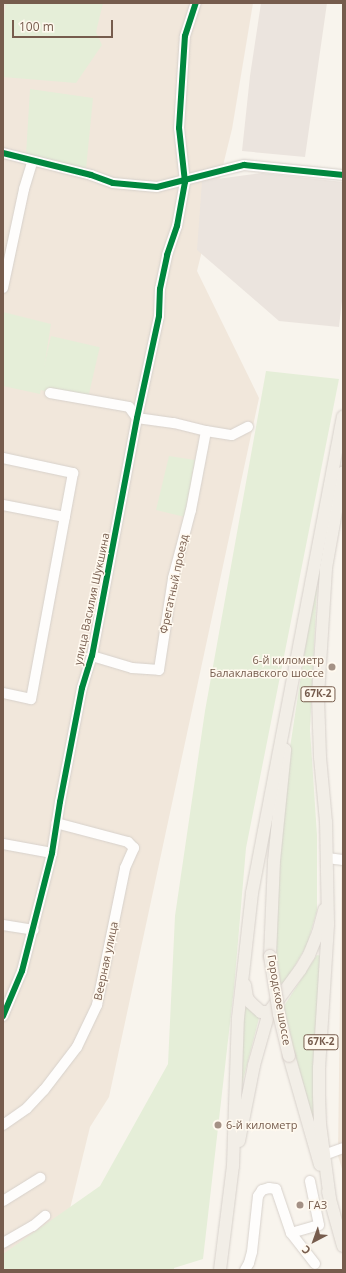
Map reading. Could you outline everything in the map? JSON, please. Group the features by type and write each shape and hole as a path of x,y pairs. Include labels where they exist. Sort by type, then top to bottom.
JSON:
{"main road":[{"name":"67К-2","path":"290,699 325,503 343,417"},
{"name":"67К-2","path":"330,1198 320,1124 319,1068 327,947 327,858 326,822 320,757 318,696 326,568 340,504 343,473"},
{"name":"Городское шоссе","path":"290,699 274,861 270,956 279,1014 289,1056 305,1119 330,1198 343,1246"},
{"path":"220,1270 233,1166 238,1018 257,860 290,699"},
{"path":"233,1166 243,1126 254,1065 269,1012 300,970 309,955 318,933 327,886"},
{"path":"244,972 247,998 261,1012 269,1012"}],"street":[{"name":"улица Василия Шукшина","path":"3,1016 22,972 34,930 52,853 56,823 82,688 92,656 137,418 159,316 160,288 177,226 185,182 180,128 185,36 196,3"},
{"path":"3,153 32,162 91,175 113,183 157,187 185,182 244,165 343,175"},
{"path":"3,288 24,189 32,162"},
{"path":"50,393 129,407 137,418 174,423 206,431 232,435 248,427"},
{"name":"Фрегатный проезд","path":"92,656 132,668 159,670 173,578 191,510 206,431"},
{"path":"3,458 73,472 31,698 3,693"},
{"path":"3,505 65,517"},
{"name":"Веерная улица","path":"3,1125 27,1108 44,1090 77,1047 97,1005 125,868 134,848 128,842 56,823"},
{"path":"3,844 52,853"},
{"path":"327,858 343,860"},
{"path":"3,925 34,930"},
{"path":"324,1155 343,1148"},
{"path":"3,1201 40,1178"},
{"path":"291,1233 319,1225 310,1181"},
{"path":"244,1270 249,1263 252,1252 258,1196 262,1190 269,1188 276,1189 291,1233 315,1264"},
{"path":"3,1243 33,1226 45,1216"}],"shaded area":[{"path":"3,3 253,3 232,129 197,271 259,398 109,1097 90,1127 55,1270 3,1270"},
{"path":"261,3 327,3 305,157 242,151 250,76"},
{"path":"262,173 343,182 343,292 339,327 279,321 197,250 202,181"},
{"path":"343,755 343,1172 338,1156"}],"green space":[{"path":"6,3 103,3 96,32 102,45 76,83 3,77 3,22"},
{"path":"30,89 93,98 86,169 26,155"},
{"path":"3,312 51,324 40,394 3,386"},
{"path":"51,336 100,347 87,401 39,390"},
{"path":"266,371 339,379 246,848 234,988 203,1259 174,1268 174,1270 3,1270 3,1254 100,1186 168,1064 175,916 205,711"},
{"path":"169,456 195,460 185,517 156,510"},
{"path":"315,584 317,585 310,730 317,835 317,910 307,945 285,982 280,985 274,962 273,894 289,754"},
{"path":"317,955 322,956 316,1131 285,1017 284,1006"},
{"path":"244,1003 259,1018 240,1092"}],"cycle path":[{"path":"3,1016 22,971 52,853 60,802 82,688 92,656 137,418 159,316 160,289 167,255 177,226 185,182 179,128 185,36 196,3"},
{"path":"3,153 91,175 113,183 157,187 244,165 343,175"}],"place":[{"name":"6-й километр Балаклавского шоccе","path":"332,667"},
{"name":"6-й километр","path":"218,1125"},
{"name":"ГАЗ","path":"300,1205"}]}
